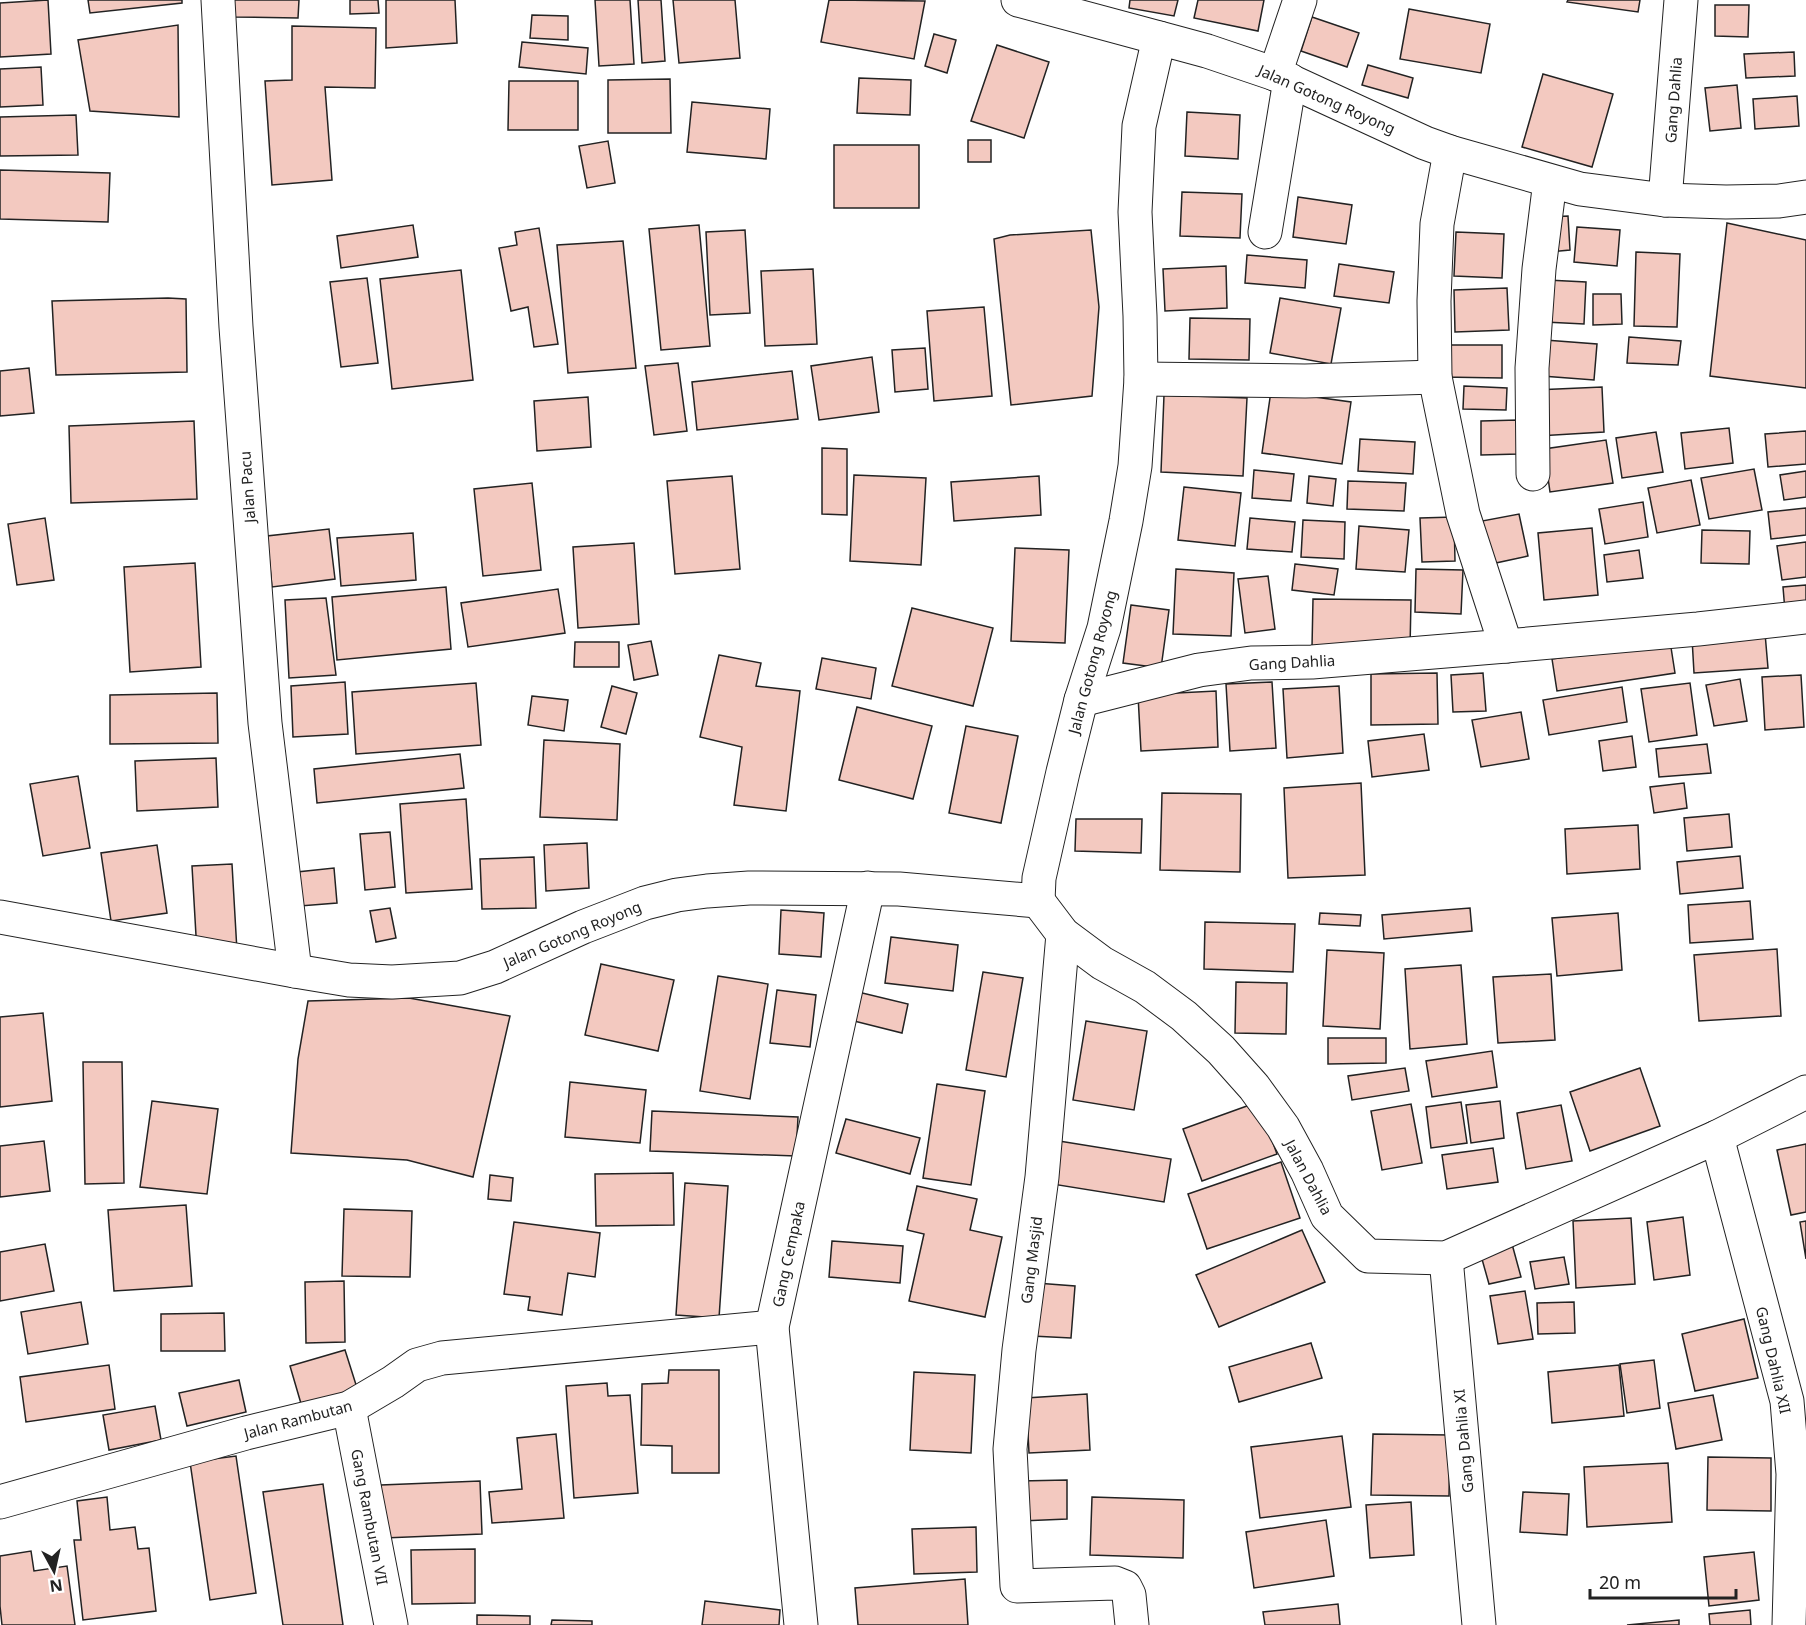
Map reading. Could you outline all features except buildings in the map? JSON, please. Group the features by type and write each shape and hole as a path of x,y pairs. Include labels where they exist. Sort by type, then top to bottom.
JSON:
{"street":[{"name":"Jalan Pacu","path":"218,0 236,327 264,723 295,971"},
{"path":"1018,0 1159,38"},
{"path":"1264,232 1283,77 1300,0"},
{"name":"Gang Dahlia","path":"1665,200 1681,0"},
{"name":"Jalan Gotong Royong","path":"0,917 349,980 392,982 460,978 495,967 583,927 645,903 677,895 748,888 868,888 1038,901 1039,878 1081,700 1104,628 1135,466 1141,379 1135,212 1139,126 1159,38 1207,51 1283,77 1450,153 1580,189 1665,200 1726,202 1779,201 1806,196"},
{"path":"1450,153 1437,224 1434,301 1435,377 1463,514 1506,646"},
{"path":"1533,474 1532,368 1539,268 1550,181"},
{"path":"1141,379 1305,381 1435,377"},
{"name":"Gang Dahlia","path":"1081,700 1199,670 1251,663 1312,662 1506,646 1806,617"},
{"name":"Gang Cempaka","path":"801,1625 772,1327 868,888"},
{"name":"Jalan Dahlia","path":"1038,901 1063,934 1102,963 1145,987 1184,1016 1221,1050 1254,1087 1283,1127 1328,1216 1368,1256 1446,1258 1717,1137 1806,1092"},
{"name":"Gang Masjid","path":"1063,934 1042,1177 1019,1350 1010,1449 1017,1586 1115,1583 1125,1587 1129,1595 1132,1625"},
{"name":"Gang Dahlia XII","path":"1717,1137 1787,1401 1793,1474 1789,1625"},
{"name":"Gang Dahlia XI","path":"1446,1258 1479,1625"},
{"name":"Jalan Rambutan","path":"0,1502 246,1433 349,1408 417,1365 442,1358 772,1327"},
{"name":"Gang Rambutan VII","path":"349,1408 391,1625"}]}
